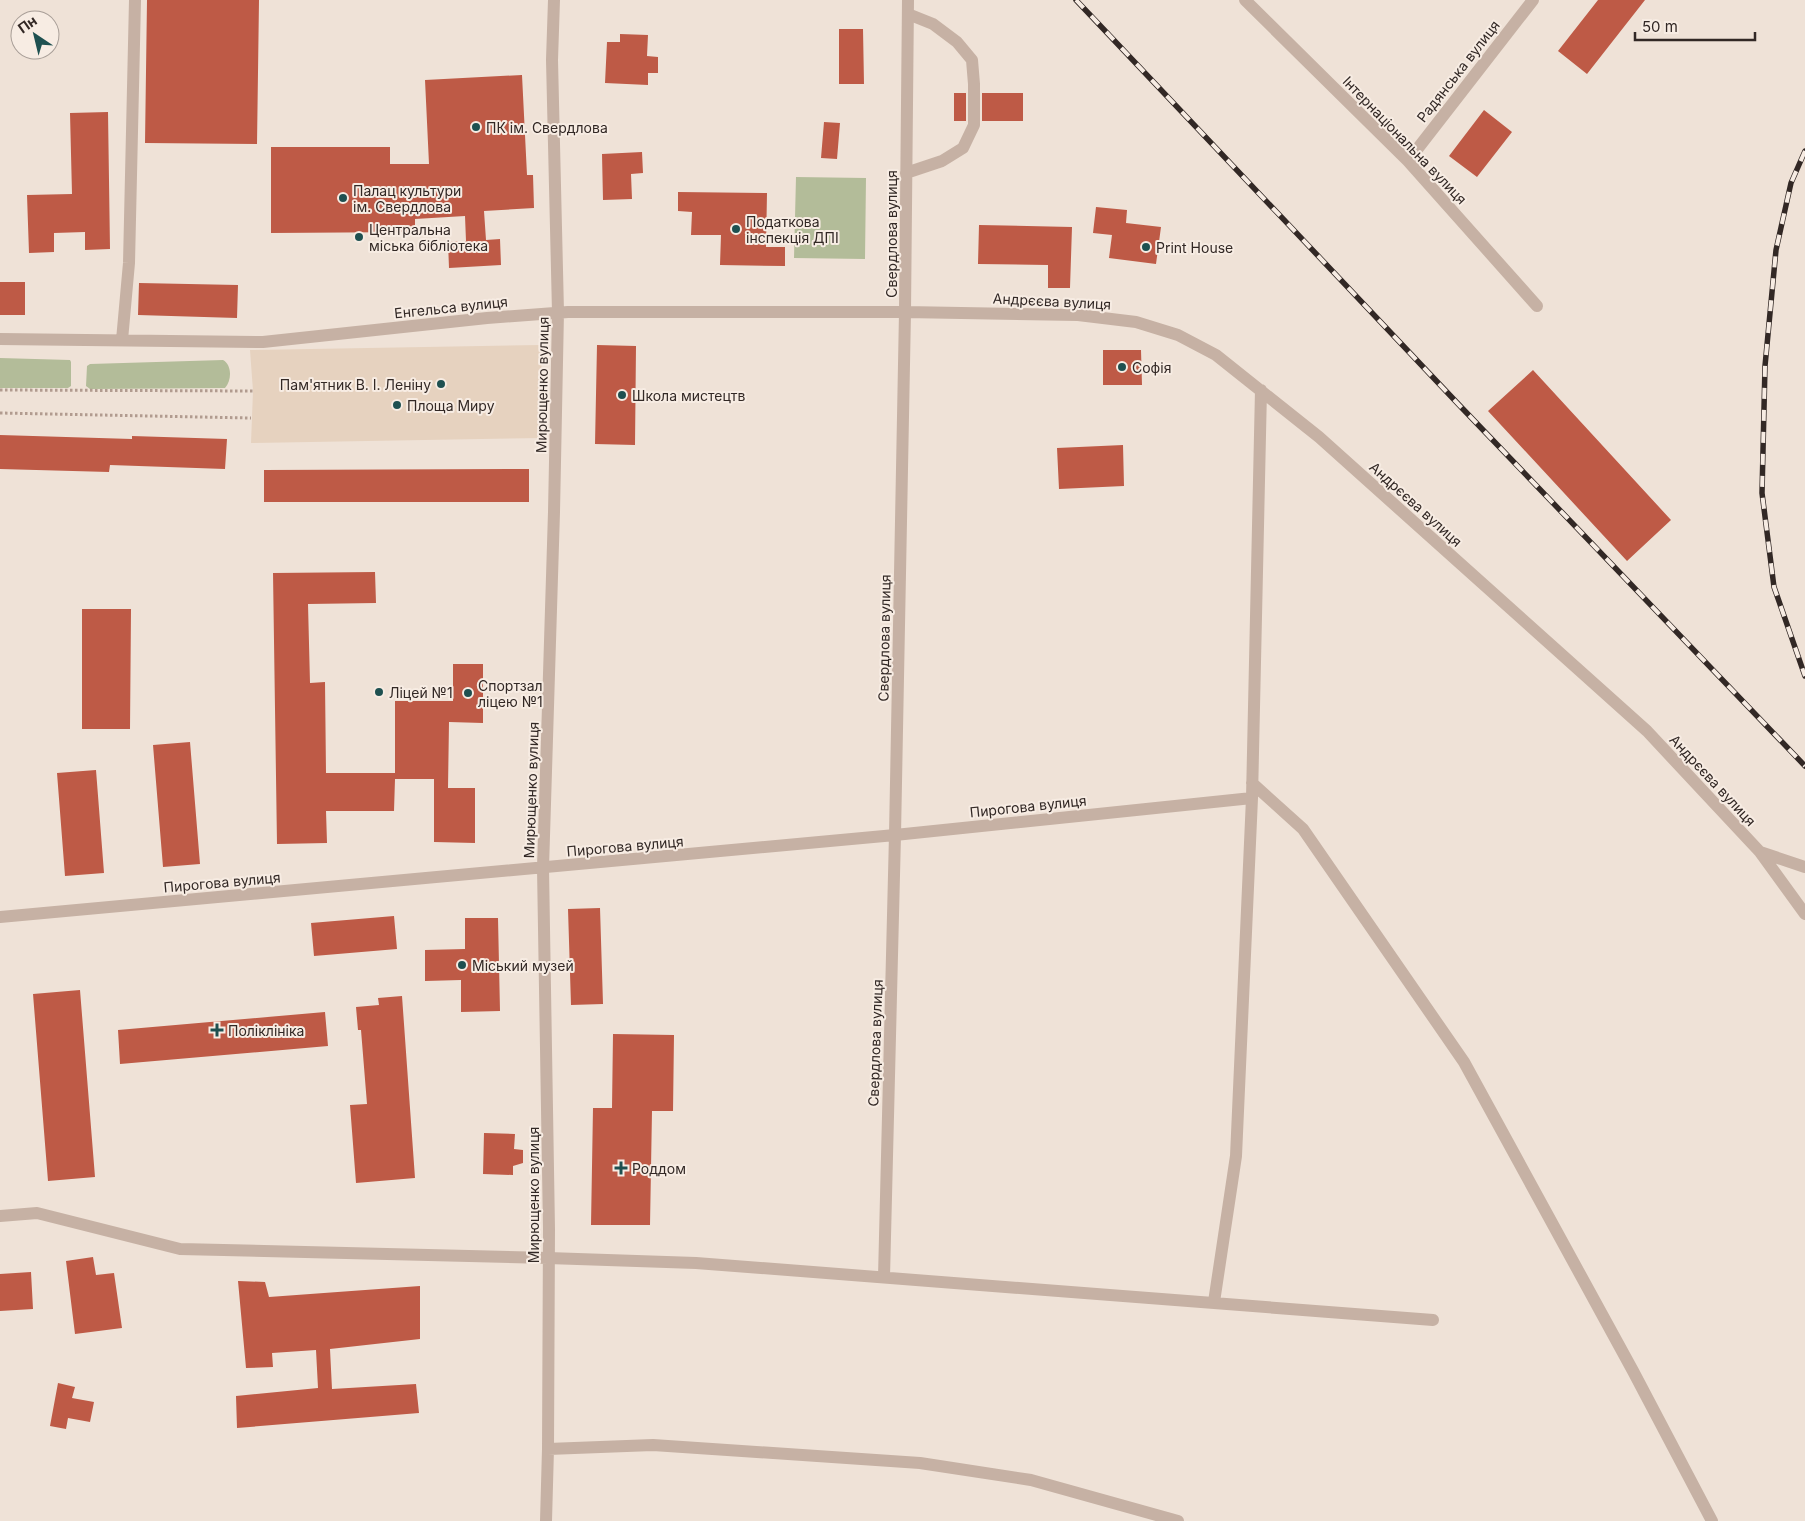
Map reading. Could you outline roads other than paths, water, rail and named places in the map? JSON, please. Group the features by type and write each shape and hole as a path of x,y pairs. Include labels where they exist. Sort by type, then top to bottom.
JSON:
{"street":[{"path":"122,340 129,263 135,0"},
{"name":"Мирющенко вулиця","path":"546,1521 548,1258 543,868 558,312 552,60 554,0"},
{"name":"Свердлова вулиця","path":"884,1277 906,312 908,0"},
{"name":"Інтернаціональна вулиця","path":"1245,0 1408,161 1537,306"},
{"name":"Радянська вулиця","path":"1408,161 1532,0"},
{"path":"906,173 942,162 963,148 974,124 972,60 957,42 933,24 908,14"},
{"name":"Енгельса вулиця","path":"0,339 264,342 504,316 558,312 906,312"},
{"name":"Андрєєва вулиця","path":"906,312 1078,315 1136,322 1178,335 1216,355 1318,437 1646,731 1760,852 1805,914"},
{"path":"1214,1302 1236,1156 1252,798 1261,390"},
{"path":"1252,783 1303,829 1464,1062 1633,1371 1712,1521"},
{"name":"Пирогова вулиця","path":"0,917 895,835 1252,798"},
{"path":"1760,852 1805,867"},
{"path":"0,1216 37,1213 180,1249 696,1263 1433,1320"},
{"path":"548,1449 653,1444 920,1463 1031,1480 1178,1521"}],"railway":[{"path":"1076,0 1462,408 1805,766"},
{"path":"1805,151 1791,183 1776,250 1765,366 1762,493 1774,587 1805,676"}],"place":[{"name":"ПК ім. Свердлова","path":"476,127"},
{"name":"Палац культури ім. Свердлова","path":"343,198"},
{"name":"Податкова інспекція ДПІ","path":"736,229"},
{"name":"Центральна міська бібліотека","path":"359,237"},
{"name":"Print House","path":"1146,247"},
{"name":"Софія","path":"1122,367"},
{"name":"Пам'ятник В. І. Леніну","path":"441,384"},
{"name":"Школа мистецтв","path":"622,395"},
{"name":"Площа Миру","path":"397,405"},
{"name":"Ліцей №1","path":"379,692"},
{"name":"Спортзал ліцею №1","path":"468,693"},
{"name":"Міський музей","path":"462,965"},
{"name":"Поліклініка","path":"217,1030"},
{"name":"Роддом","path":"621,1168"}]}
